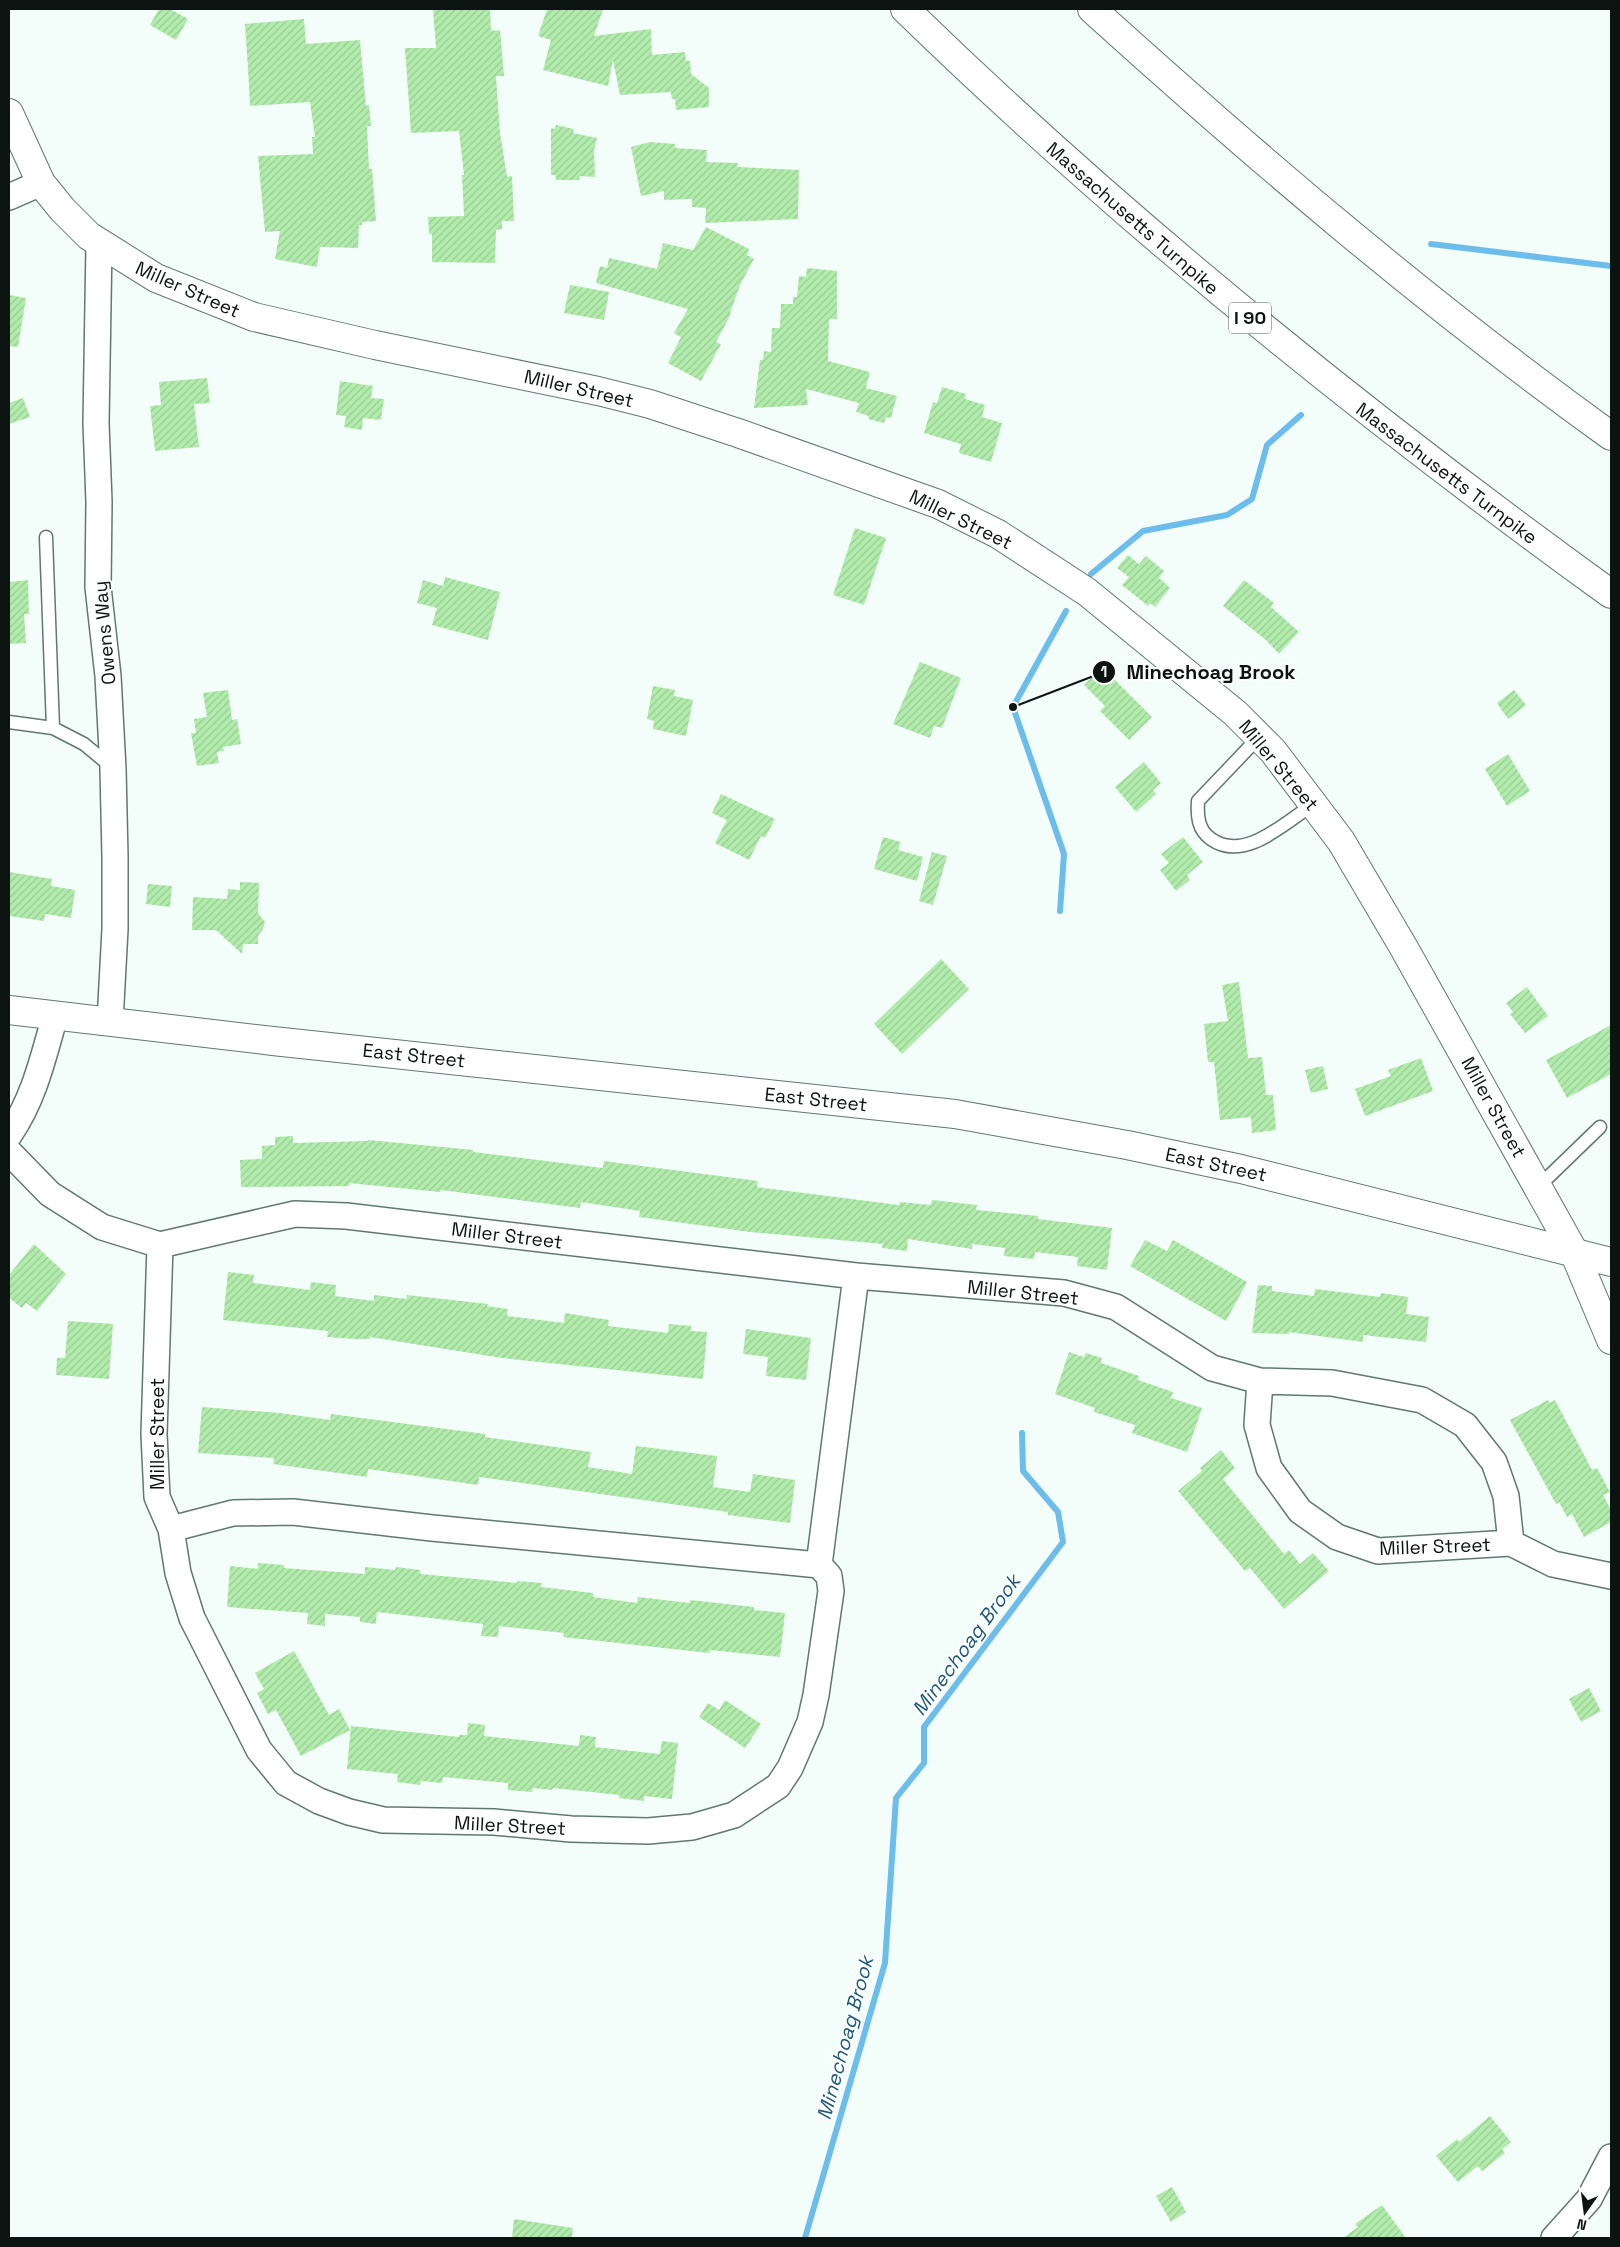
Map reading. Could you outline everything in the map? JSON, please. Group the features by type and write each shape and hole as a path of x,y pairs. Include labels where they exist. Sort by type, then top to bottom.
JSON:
{"main road":[{"path":"1092,9 1284,179 1456,317 1611,436"},
{"name":"Massachusetts Turnpike","path":"911,11 1009,109 1235,307 1426,459 1611,594"},
{"name":"Miller Street","path":"9,113 41,184 89,236 156,278 254,317 374,345 598,391 650,404 938,504 998,534 1087,592 1235,713 1273,751 1341,841 1404,948 1574,1252 1611,1340"},
{"name":"East Street","path":"9,1010 955,1114 1127,1145 1241,1169 1611,1262"}],"street":[{"path":"9,197 41,184"},
{"name":"Owens Way","path":"99,244 96,423 99,502 98,587 108,676 114,769 115,929 110,1022"},
{"path":"9,1135 20,1119 33,1091 55,1016"},
{"path":"9,1152 50,1194 102,1227 160,1246"},
{"name":"Miller Street","path":"819,1565 829,1576 831,1591 816,1695 810,1722 790,1768 778,1786 734,1815 692,1828 648,1831 571,1829 494,1822 383,1820 349,1812 319,1801 286,1783 259,1750 192,1618 178,1573 171,1529 156,1497 154,1434 160,1246 295,1214 338,1216 856,1276 1064,1293 1116,1307 1212,1368 1260,1381 1332,1383 1422,1400 1465,1425 1494,1462 1506,1496 1512,1543"},
{"path":"171,1529 233,1513 293,1512 452,1530 819,1565 856,1276"},
{"name":"Miller Street","path":"1260,1381 1257,1426 1269,1468 1300,1511 1337,1537 1378,1551 1512,1543 1553,1564 1611,1576"},
{"path":"1554,2238 1589,2199 1611,2157"}],"lane":[{"path":"46,536 53,728"},
{"path":"9,722 53,728 84,744 114,769"},
{"path":"1259,737 1198,801 1197,815 1203,833 1219,845 1234,848 1249,845 1314,804"},
{"path":"1538,1186 1600,1127"}],"building":[{"path":"159,9 170,9 188,19 176,40 150,25"},
{"path":"433,9 490,9 491,31 500,30 504,76 496,76 500,133 507,177 512,176 514,221 502,221 502,229 496,230 495,263 432,262 432,234 429,234 428,217 464,216 462,175 464,175 459,131 411,133 405,48 436,48"},
{"path":"547,9 603,9 594,36 651,29 652,55 685,52 686,61 690,61 691,74 709,88 709,107 676,110 675,99 672,99 671,92 620,95 613,60 608,86 543,70 551,40 538,36"},
{"path":"304,19 306,44 360,40 366,106 369,105 371,126 367,126 369,169 372,169 376,221 362,222 362,225 359,225 358,248 320,247 317,267 275,259 280,231 265,232 258,156 313,154 312,137 315,137 310,102 250,106 245,24"},
{"path":"556,125 574,129 573,133 597,138 594,150 595,177 580,176 579,180 556,180 556,175 551,175 551,128 555,129"},
{"path":"650,142 675,144 675,148 707,150 706,162 738,163 737,167 799,170 798,219 705,223 706,208 692,207 692,199 664,200 664,191 641,196 631,147"},
{"path":"706,227 749,249 747,255 754,259 740,285 731,314 716,342 721,344 701,381 668,363 681,337 674,333 688,309 596,283 600,266 607,268 609,258 657,269 663,243 693,250"},
{"path":"807,268 837,271 837,319 829,319 828,361 870,372 866,388 897,396 891,418 886,417 884,423 868,419 869,416 856,412 859,403 806,389 808,405 754,408 760,360 763,360 764,351 771,352 772,328 780,328 781,304 793,304 793,297 797,297 799,276 806,277"},
{"path":"570,285 609,292 604,320 564,313"},
{"path":"9,295 26,298 18,347 9,346"},
{"path":"207,378 210,403 194,404 199,447 155,451 150,406 161,405 159,382"},
{"path":"340,381 373,386 371,398 384,399 381,420 363,418 362,430 344,427 346,416 336,415"},
{"path":"942,387 966,394 965,399 985,405 982,417 1002,423 991,462 959,453 961,444 924,433 933,402 937,403"},
{"path":"23,398 30,417 9,424 9,403"},
{"path":"855,528 886,538 864,605 833,595"},
{"path":"1128,555 1139,564 1146,556 1164,571 1159,578 1170,588 1155,607 1150,603 1148,606 1122,585 1129,577 1117,568"},
{"path":"445,577 500,592 488,640 432,625 437,608 417,603 423,580 443,586"},
{"path":"28,580 29,614 24,614 26,643 9,644 9,582"},
{"path":"1244,580 1274,603 1271,607 1299,632 1279,654 1266,640 1223,606"},
{"path":"920,662 961,678 942,728 934,726 930,738 893,724"},
{"path":"1102,667 1152,717 1129,740 1100,711 1105,706 1084,685"},
{"path":"653,686 675,690 674,696 693,700 686,736 653,729 654,721 647,719"},
{"path":"228,690 232,720 237,719 241,744 223,747 224,751 217,752 219,763 197,766 191,733 196,733 194,719 207,717 203,693"},
{"path":"1514,690 1526,705 1508,719 1497,703"},
{"path":"1508,754 1530,791 1507,806 1485,769"},
{"path":"1144,762 1161,783 1153,790 1156,794 1136,812 1115,787"},
{"path":"721,794 775,819 765,838 761,836 749,860 715,843 727,820 712,813"},
{"path":"883,837 901,842 898,850 923,857 917,881 874,869"},
{"path":"1183,837 1203,862 1187,875 1190,880 1176,891 1160,870 1169,863 1161,854"},
{"path":"932,852 947,856 933,905 919,901"},
{"path":"9,872 52,879 51,886 75,890 71,918 45,914 44,921 9,916"},
{"path":"240,882 259,883 258,913 265,922 258,936 258,944 243,944 242,954 216,930 192,930 193,897 227,899 228,889 240,890"},
{"path":"148,884 172,886 170,907 146,904"},
{"path":"941,959 969,989 902,1054 874,1024"},
{"path":"1239,982 1248,1058 1262,1057 1266,1095 1273,1095 1276,1130 1252,1133 1251,1117 1220,1120 1214,1062 1208,1062 1204,1024 1228,1021 1222,985"},
{"path":"1527,987 1548,1016 1525,1033 1510,1014 1513,1012 1506,1003"},
{"path":"1611,1025 1611,1074 1567,1098 1546,1060"},
{"path":"1421,1058 1433,1091 1365,1116 1355,1089 1391,1076 1388,1070"},
{"path":"1323,1066 1328,1089 1311,1093 1305,1070"},
{"path":"293,1136 293,1143 368,1140 474,1150 473,1152 603,1168 604,1161 758,1181 757,1187 899,1205 900,1202 931,1205 932,1200 977,1205 976,1210 1038,1216 1038,1219 1112,1228 1107,1270 1077,1266 1078,1257 1035,1252 1034,1259 1004,1256 1005,1248 972,1244 972,1249 908,1239 907,1251 882,1248 883,1244 750,1232 639,1217 640,1211 581,1202 580,1208 441,1190 440,1192 349,1183 349,1186 241,1187 240,1160 262,1159 262,1146 275,1145 275,1137"},
{"path":"1145,1240 1167,1251 1173,1240 1247,1282 1226,1321 1130,1266"},
{"path":"34,1244 66,1274 37,1311 26,1303 22,1308 9,1298 9,1275"},
{"path":"228,1272 254,1275 253,1283 310,1290 311,1282 336,1285 335,1296 374,1301 374,1295 407,1299 407,1295 488,1304 487,1306 508,1309 507,1316 564,1323 565,1313 609,1320 608,1326 668,1333 669,1324 691,1326 691,1331 707,1332 703,1379 502,1358 370,1337 370,1339 354,1339 327,1337 328,1331 223,1320"},
{"path":"1258,1285 1272,1286 1272,1291 1314,1296 1315,1289 1380,1297 1381,1293 1408,1297 1406,1314 1429,1317 1426,1342 1363,1335 1363,1342 1289,1332 1289,1334 1252,1333"},
{"path":"68,1321 113,1324 109,1379 56,1375 57,1358 65,1358"},
{"path":"746,1329 811,1338 806,1380 766,1376 768,1357 743,1354"},
{"path":"1069,1352 1084,1357 1086,1353 1102,1358 1101,1363 1139,1376 1138,1380 1173,1392 1171,1398 1202,1408 1187,1452 1132,1433 1135,1425 1094,1412 1095,1408 1055,1394"},
{"path":"1548,1400 1550,1403 1555,1400 1592,1470 1597,1468 1610,1492 1603,1495 1611,1510 1611,1522 1584,1537 1572,1514 1567,1517 1559,1502 1556,1504 1510,1420"},
{"path":"202,1407 280,1413 330,1420 331,1414 485,1434 485,1437 591,1452 588,1467 632,1474 636,1446 717,1456 713,1487 750,1492 753,1474 795,1480 790,1523 728,1515 728,1512 479,1477 478,1485 368,1469 367,1477 273,1464 274,1458 198,1453"},
{"path":"1221,1450 1235,1468 1223,1479 1284,1554 1289,1550 1300,1564 1313,1553 1329,1571 1284,1609 1250,1568 1245,1571 1178,1491 1202,1471 1200,1468"},
{"path":"258,1563 284,1565 284,1568 365,1574 365,1567 395,1570 396,1567 420,1570 420,1574 517,1583 517,1581 542,1583 541,1587 593,1593 593,1597 637,1603 638,1597 690,1603 690,1600 754,1607 754,1610 785,1613 780,1657 710,1650 709,1653 563,1637 564,1633 499,1626 498,1637 481,1636 483,1624 377,1612 376,1624 360,1622 360,1617 325,1614 325,1626 307,1624 308,1613 227,1607 230,1566 258,1569"},
{"path":"294,1651 329,1715 339,1709 350,1730 301,1756 276,1710 268,1714 257,1693 264,1689 255,1673"},
{"path":"1589,1688 1601,1711 1581,1722 1569,1699"},
{"path":"725,1700 761,1724 745,1748 699,1717 708,1703 719,1710"},
{"path":"468,1723 485,1725 484,1736 579,1746 580,1735 596,1737 595,1747 660,1754 662,1741 678,1743 672,1799 644,1796 644,1801 619,1798 620,1795 553,1788 552,1790 533,1788 532,1792 508,1790 508,1783 443,1777 442,1783 421,1781 420,1785 397,1782 398,1774 347,1769 351,1726 459,1737 459,1735 467,1735"},
{"path":"1490,2116 1511,2142 1502,2149 1505,2153 1482,2171 1478,2166 1458,2182 1436,2156 1457,2139 1459,2142"},
{"path":"1172,2187 1186,2212 1171,2222 1156,2196"},
{"path":"1382,2205 1406,2238 1343,2238 1358,2227 1355,2224"},
{"path":"514,2219 573,2228 572,2238 512,2238"}],"waterway":[{"name":"Minechoag Brook","path":"1431,244 1611,266"},
{"name":"Minechoag Brook","path":"1091,574 1143,531 1227,515 1252,499 1267,445 1301,415"},
{"name":"Minechoag Brook","path":"1060,911 1064,854 1013,707 1066,611"},
{"name":"Minechoag Brook","path":"805,2238 885,1963 896,1798 924,1763 924,1727 1063,1542 1058,1512 1023,1471 1022,1433"}],"place":[{"name":"Minechoag Brook","path":"1013,707"}]}
